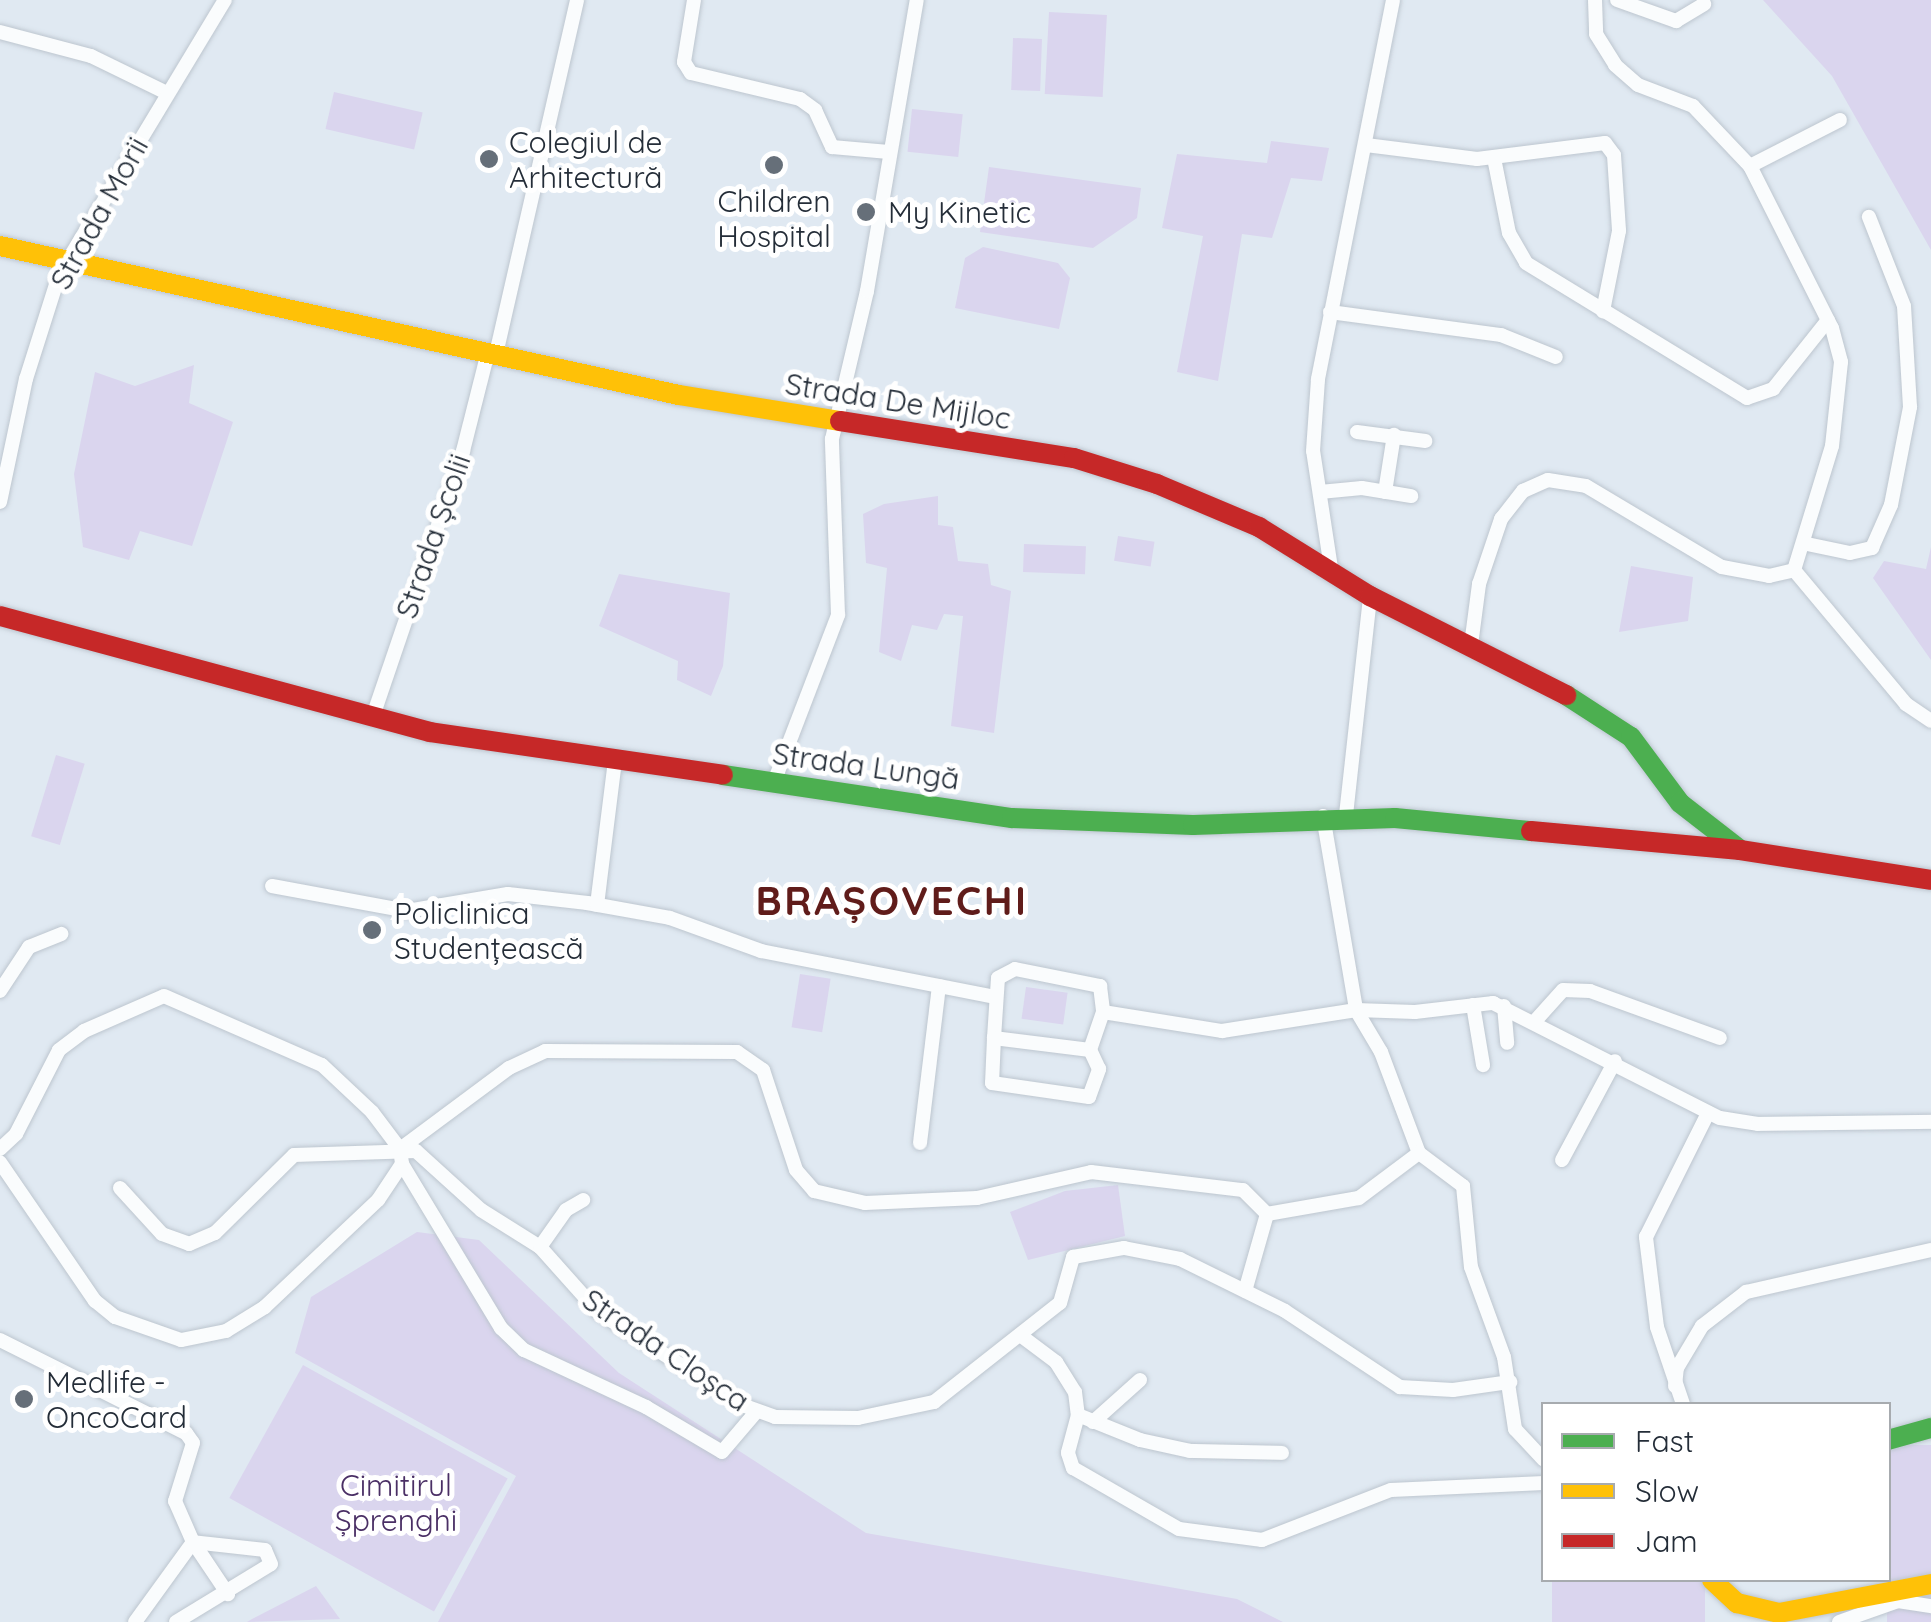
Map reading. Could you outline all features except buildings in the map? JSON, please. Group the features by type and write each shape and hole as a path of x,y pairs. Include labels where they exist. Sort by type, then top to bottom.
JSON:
{"main road":[{"name":"Strada De Mijloc","path":"0,246 492,353 835,422 1106,466 1223,510 1331,568 1370,596 1621,726 1695,818"},
{"name":"Strada Lungă","path":"1,620 372,719 615,761 1059,822 1193,824 1346,815 1740,850 1931,880"},
{"name":"Strada Lungă","path":"1695,818 1740,850"},
{"path":"1674,843 1695,818"},
{"path":"1891,1439 1931,1428"},
{"path":"1714,1582 1737,1603 1779,1612 1914,1592"}],"street":[{"name":"Strada Morii","path":"0,502 26,379 69,261 226,0"},
{"name":"Strada Școlii","path":"372,719 463,452 492,353 577,0"},
{"path":"694,0 684,62 691,73 800,98 815,110 832,147 889,152"},
{"path":"774,782 838,615 835,422 867,291 917,0"},
{"path":"1331,568 1314,427 1330,312 1393,0"},
{"path":"1471,645 1479,584 1502,519 1522,491 1548,480 1586,486 1722,567 1769,576 1794,570 1807,544 1841,384 1828,320 1750,166 1693,106 1638,84 1616,66 1596,34 1595,0"},
{"path":"1617,0 1676,21 1704,4"},
{"path":"0,32 91,56 167,93"},
{"path":"1750,166 1840,120"},
{"path":"1366,145 1494,158 1591,141 1611,148 1620,232 1603,311"},
{"path":"1494,158 1516,250 1538,274 1751,399 1773,389 1828,320"},
{"path":"1807,544 1850,553 1872,548 1890,505 1910,407 1904,306 1869,217"},
{"path":"1330,312 1501,334 1556,357"},
{"path":"1357,432 1425,441"},
{"path":"1385,492 1394,436"},
{"path":"1320,492 1411,496"},
{"path":"1794,570 1906,704 1931,721"},
{"path":"1346,815 1370,596"},
{"path":"597,905 615,761"},
{"path":"1322,816 1356,1010 1382,1052 1419,1154 1464,1186 1472,1268 1510,1382 1515,1430 1541,1457"},
{"path":"272,886 407,910 508,894 597,905 670,918 761,951 995,997"},
{"path":"0,991 29,948 61,934"},
{"path":"1014,969 1100,986 1102,1012 1090,1050 1099,1068 1089,1097 992,1083 998,978 1014,969"},
{"path":"920,1142 939,986"},
{"path":"1536,1020 1563,990 1590,990 1720,1038"},
{"path":"0,1149 16,1134 58,1050 84,1031 158,996 184,1000 322,1064 401,1156 501,1328 524,1350 646,1406 714,1450 728,1448 756,1412"},
{"path":"1473,1005 1483,1064"},
{"path":"1102,1012 1222,1031 1356,1010 1504,1006 1708,1112 1758,1124 1931,1122"},
{"path":"1504,1006 1508,1043"},
{"path":"994,1038 1090,1050"},
{"path":"0,1162 94,1302 115,1317 182,1340 226,1331 265,1307 358,1220 401,1156 508,1068 545,1051 737,1052 764,1070 800,1178 831,1197 864,1203 985,1197 1091,1172 1243,1190 1267,1214"},
{"path":"1562,1160 1615,1061"},
{"path":"1682,1402 1657,1327 1646,1237 1708,1112"},
{"path":"1267,1214 1359,1198 1389,1182 1419,1154"},
{"path":"120,1188 162,1234 190,1244 215,1233 294,1155 401,1156"},
{"name":"Strada Cloșca","path":"401,1156 432,1160 481,1210 540,1247 592,1308 756,1412 823,1418 911,1410 952,1392 1064,1298 1068,1262 1076,1256 1152,1249 1244,1291 1400,1387 1452,1390 1510,1382"},
{"path":"540,1247 566,1210 583,1200"},
{"path":"1244,1291 1267,1214"},
{"path":"1675,1386 1677,1368 1702,1326 1746,1292 1931,1250"},
{"path":"1020,1336 1068,1376 1078,1414 1068,1453 1089,1481 1179,1529 1262,1540 1293,1533 1378,1493 1541,1483"},
{"path":"0,1340 186,1433 194,1454 176,1500 193,1542 228,1594"},
{"path":"1093,1422 1140,1380"},
{"path":"1078,1414 1190,1451 1282,1452"},
{"path":"176,1622 268,1570 269,1554 193,1542"},
{"path":"142,1620 193,1542"},
{"path":"1839,1622 1914,1592 1931,1606"}],"green space":[{"path":"1763,0 1931,0 1931,250 1832,76"},
{"path":"1049,12 1107,15 1103,97 1045,94"},
{"path":"1013,38 1042,39 1040,91 1011,90"},
{"path":"334,92 423,112 414,149 325,129"},
{"path":"912,109 963,114 958,157 908,152"},
{"path":"1271,141 1329,148 1322,181 1291,178 1272,238 1242,234 1218,381 1177,372 1203,236 1162,228 1177,154 1267,163"},
{"path":"989,167 1141,188 1137,218 1093,248 980,232"},
{"path":"983,247 1058,263 1070,278 1059,329 955,308 965,258"},
{"path":"194,365 189,403 233,422 192,546 140,531 129,560 83,547 74,474 95,372 135,386"},
{"path":"938,496 938,525 953,527 958,561 988,564 991,585 1011,591 994,733 951,726 963,616 944,614 937,630 912,625 901,661 879,652 887,568 866,563 863,514 884,504"},
{"path":"1118,536 1155,542 1151,566 1114,561"},
{"path":"1024,544 1086,546 1085,574 1023,572"},
{"path":"1931,547 1931,660 1873,578 1884,561 1926,569"},
{"path":"1631,566 1693,577 1688,621 1619,632"},
{"path":"619,574 730,593 723,666 711,696 677,680 678,661 599,626"},
{"path":"56,755 85,764 60,845 31,836"},
{"path":"800,974 831,979 822,1032 792,1027"},
{"path":"1026,987 1068,993 1063,1025 1022,1019"},
{"path":"1118,1185 1125,1236 1028,1260 1010,1212 1065,1191"},
{"path":"417,1232 479,1240 619,1373 866,1533 1237,1599 1283,1622 438,1622 516,1476 295,1353 311,1297"},
{"name":"Cimitirul Șprenghi","path":"303,1365 508,1478 434,1611 229,1498"},
{"path":"1891,1445 1931,1445 1931,1622 1887,1622 1887,1582 1891,1582"},
{"path":"1552,1582 1705,1582 1705,1622 1552,1622"},
{"path":"316,1586 340,1619 247,1622 252,1619"}],"traffic: fast":[{"path":"1566,695 1631,737 1680,803 1739,849"},
{"path":"723,775 1012,818 1193,825 1395,818 1531,831"},
{"path":"1891,1439 1931,1428"}],"traffic: slow":[{"path":"0,246 679,395 840,421"},
{"path":"1714,1582 1737,1603 1779,1613 1931,1584"}],"traffic: jam":[{"path":"840,421 1074,458 1157,484 1259,527 1370,596 1566,695"},
{"path":"0,616 430,732 723,775"},
{"path":"1531,831 1740,850 1931,880"}],"place":[{"name":"Colegiul de Arhitectură","path":"489,159"},
{"name":"Children Hospital","path":"774,165"},
{"name":"My Kinetic","path":"866,212"},
{"name":"Policlinica Studențească","path":"372,930"},
{"name":"Medlife - OncoCard","path":"24,1399"}],"district":[{"name":"BRAȘOVECHI","path":"892,900"}]}
